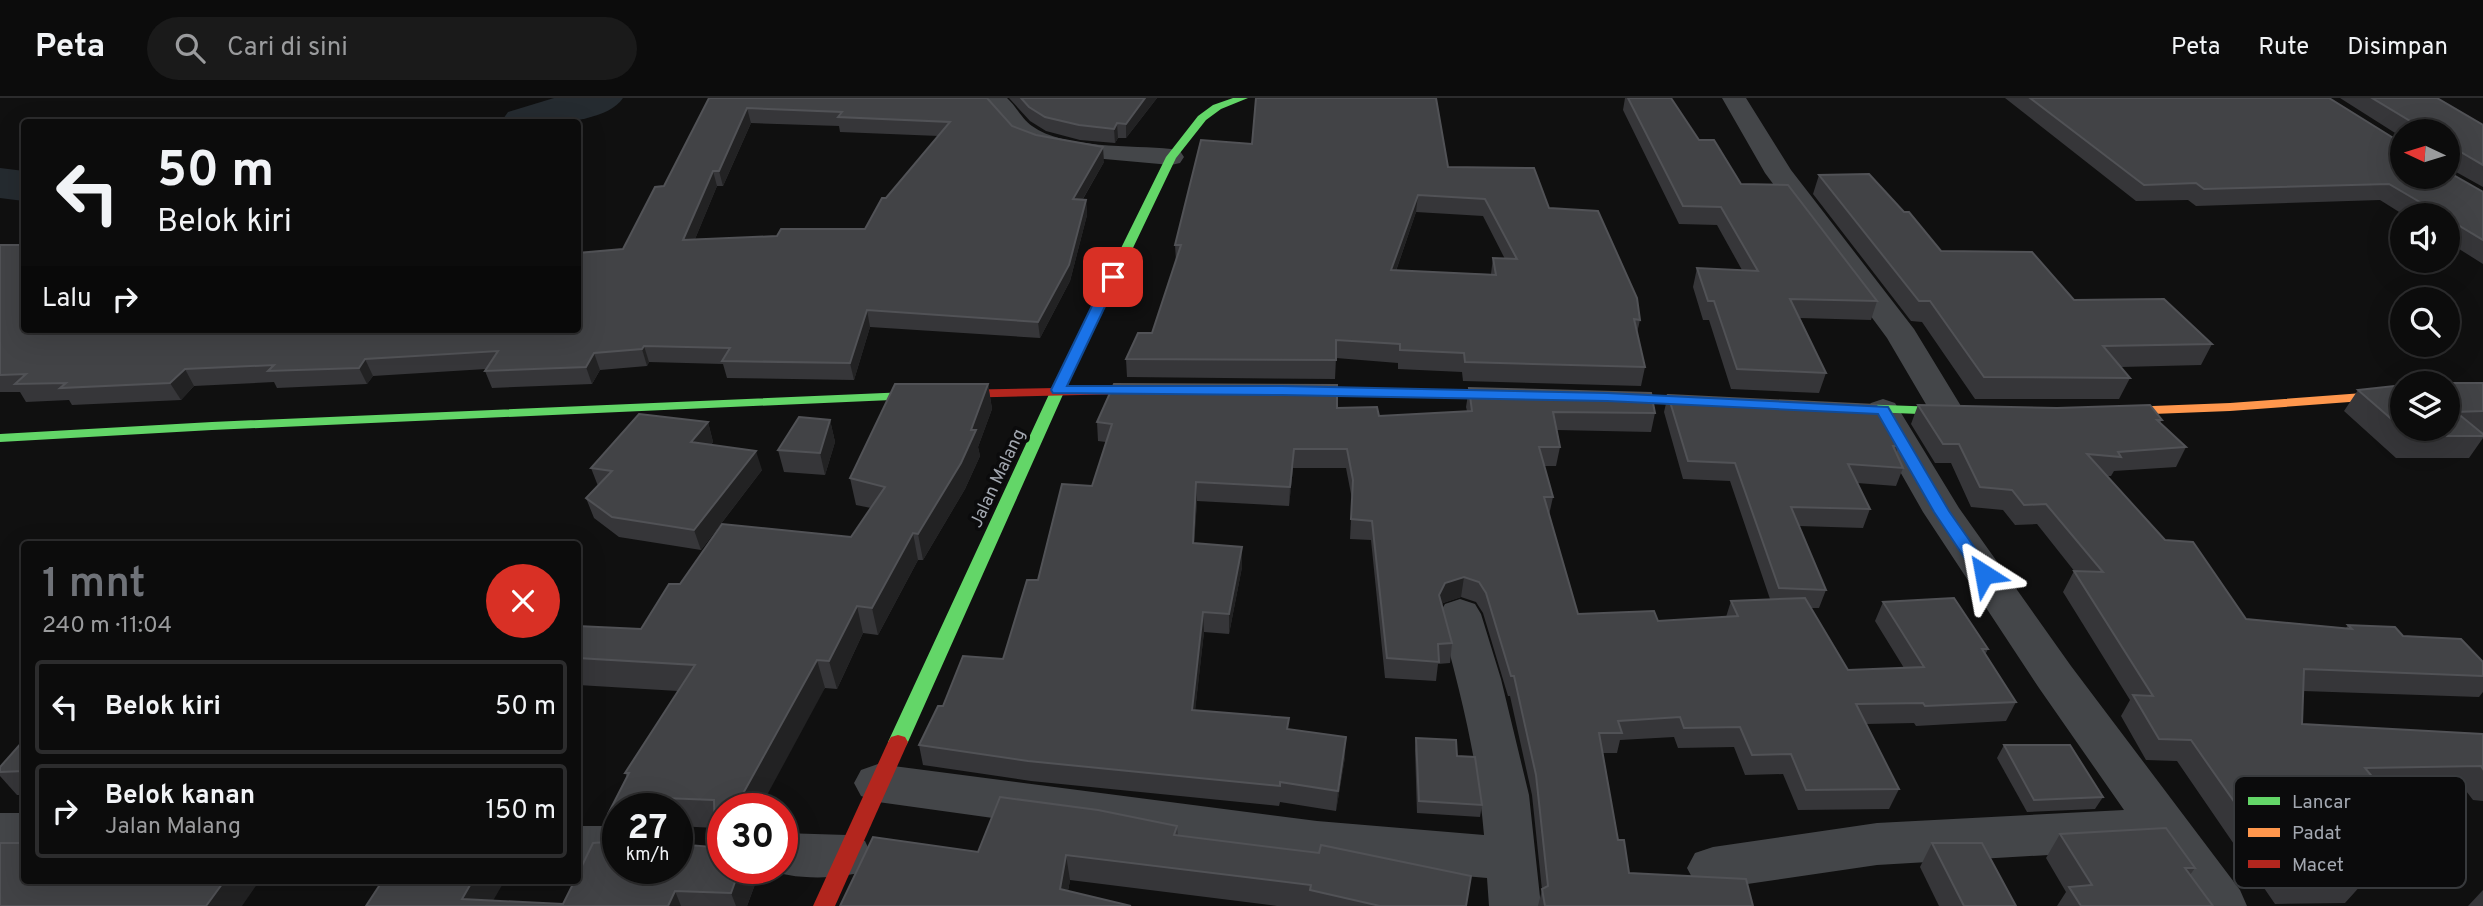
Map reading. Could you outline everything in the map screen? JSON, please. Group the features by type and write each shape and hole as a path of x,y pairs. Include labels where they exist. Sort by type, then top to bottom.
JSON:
{"street":[{"path":"988,98 1003,105 1020,130 1041,140 1171,157"},
{"name":"Jalan Malang","path":"824,906 1058,390 1171,157 1202,118 1217,107 1243,98"},
{"path":"1734,98 1779,173 1902,336 1946,411"},
{"path":"0,438 272,422 1058,390 1184,390"},
{"path":"1268,390 1539,396"},
{"path":"2087,412 2230,407 2390,395"},
{"path":"1580,396 1731,403"},
{"path":"1814,407 1984,412"},
{"path":"1883,410 1942,512 2055,677 2221,906"},
{"path":"878,783 1317,842 1513,883 1505,795 1460,614"},
{"path":"1713,868 1877,844 2165,828"},
{"path":"0,833 21,833"},
{"path":"581,846 602,847"},
{"path":"798,854 847,856"}],"building":[{"path":"709,98 987,98 1012,126 1036,135 1103,147 1073,199 1086,200 1069,265 1038,322 867,310 850,363 722,361 730,348 644,346 642,349 594,353 586,367 485,371 498,351 365,359 359,368 268,371 274,365 185,369 170,383 60,388 66,383 15,384 26,374 0,375 0,245 21,245 21,333 581,333 581,253 623,249 655,187 664,186","holes":["747,108 842,112 838,117 950,122 886,198 882,198 865,229 781,229 777,236 683,240 713,171 719,171"]},
{"path":"1021,98 1145,98 1126,124 1117,123 1114,129 1045,117"},
{"path":"1256,98 1436,98 1448,167 1534,168 1549,208 1598,211 1637,298 1640,320 1634,319 1645,367 1465,362 1464,353 1400,350 1400,344 1336,340 1336,360 1126,359 1138,333 1152,333 1181,245 1175,245 1201,140 1252,144","holes":["1418,195 1485,199 1517,259 1493,258 1496,275 1391,270"]},
{"path":"1628,98 1671,98 1699,140 1714,140 1741,184 1788,185 1877,301 1790,299 1826,373 1737,369 1714,301 1708,301 1697,268 1758,271 1721,207 1683,206"},
{"path":"2030,98 2329,98 2390,136 2390,185 2204,189 2196,183 2144,185"},
{"path":"2372,98 2437,98 2483,125 2483,165 2460,152 2460,119 2407,119"},
{"path":"1869,174 1904,212 1909,212 1941,251 2032,252 2074,300 2164,299 2212,344 2103,346 2130,378 1984,377 1930,301 1919,301 1819,175"},
{"path":"2460,179 2483,192 2483,240 2460,226 2460,203 2421,203 2398,189 2460,189"},
{"path":"2460,383 2483,383 2483,411 2460,412"},
{"path":"895,384 988,384 971,430 976,430 961,463 918,534 913,533 872,608 857,606 829,661 817,660 743,793 707,793 707,800 693,799 693,793 619,793 629,773 625,773 695,665 581,658 581,626 641,629 669,584 680,584 722,524 851,537 885,487 850,478"},
{"path":"1114,384 1337,385 1337,408 1377,407 1379,416 1472,411 1469,388 1651,393 1655,413 1553,412 1560,447 1539,447 1553,497 1544,497 1578,614 1654,611 1658,621 1738,616 1731,601 1805,598 1848,670 1924,667 1883,602 1954,598 1988,649 1982,649 2016,702 1925,706 1923,703 1856,704 1899,789 1806,790 1791,754 1752,755 1740,727 1684,728 1680,717 1618,721 1622,733 1599,733 1618,840 1624,840 1629,873 1746,879 1753,906 1545,906 1542,889 1548,886 1536,775 1514,676 1511,676 1486,593 1479,582 1464,577 1445,583 1439,595 1452,643 1438,644 1439,662 1387,658 1372,521 1351,519 1353,480 1347,449 1294,449 1290,487 1196,482 1193,543 1242,547 1229,614 1203,612 1192,710 1289,718 1287,729 1346,737 1338,791 1280,782 1280,786 1028,761 919,745 938,706 943,706 963,656 1003,659 1027,580 1038,580 1062,484 1092,486 1112,424 1097,422"},
{"path":"2390,386 2390,418 2358,390"},
{"path":"1668,395 1876,405 1899,446 1893,446 1903,468 1848,464 1870,509 1791,507 1826,590 1779,588 1735,463 1688,461"},
{"path":"1918,405 2057,408 2150,405 2162,420 2157,420 2186,447 2118,452 2121,457 2087,454 2165,540 2193,542 2246,619 2352,629 2348,625 2395,627 2403,636 2461,639 2483,662 2483,676 2304,669 2302,724 2483,734 2483,769 2481,766 2365,768 2372,776 2234,776 2234,801 2191,740 2159,739 2133,695 2153,696 2074,571 2103,572 2046,504 2024,505 2012,490 1980,487 1959,444 1943,444"},
{"path":"639,414 708,422 691,442 756,451 694,530 612,517 586,498 612,471 591,468"},
{"path":"2460,415 2483,434 2460,436"},
{"path":"799,417 830,420 820,453 778,450"},
{"path":"1416,738 1456,740 1457,756 1475,757 1482,805 1419,801"},
{"path":"21,743 21,771 0,772 0,767"},
{"path":"2004,745 2070,745 2103,797 2034,800"},
{"path":"1000,797 1098,810 1177,826 1174,835 1319,853 1321,845 1471,876 1466,906 1380,906 1310,890 1311,885 1066,855 1060,889 1131,906 840,906 873,837 978,852"},
{"path":"2166,828 2195,868 2185,868 2213,906 2081,906 2069,887 2092,885 2060,834"},
{"path":"602,842 602,884 693,884 693,845 707,847 707,884 734,884 731,893 675,891 668,906 366,906 380,884 471,884 462,899 563,904 573,884 581,884 581,868 593,843"},
{"path":"0,843 21,843 21,884 222,884 206,906 0,906"},
{"path":"1932,843 1982,843 2016,906 1964,906"}],"waterway":[{"path":"534,119 601,98"},
{"path":"0,183 21,186"}],"traffic: fast":[{"path":"898,742 1058,390 1171,157 1202,118 1217,107 1243,98"},
{"path":"1285,390 1519,395"},
{"path":"0,438 212,426 954,394"},
{"path":"1600,397 1719,402"},
{"path":"1828,407 1967,412"}],"traffic: slow":[{"path":"2101,412 2230,407 2390,395"}],"traffic: jam":[{"path":"954,394 1162,390"},
{"path":"824,906 898,742"}],"route":[{"path":"1113,277 1058,390 1282,390 1607,397 1883,410 1942,512 1984,574"}]}
